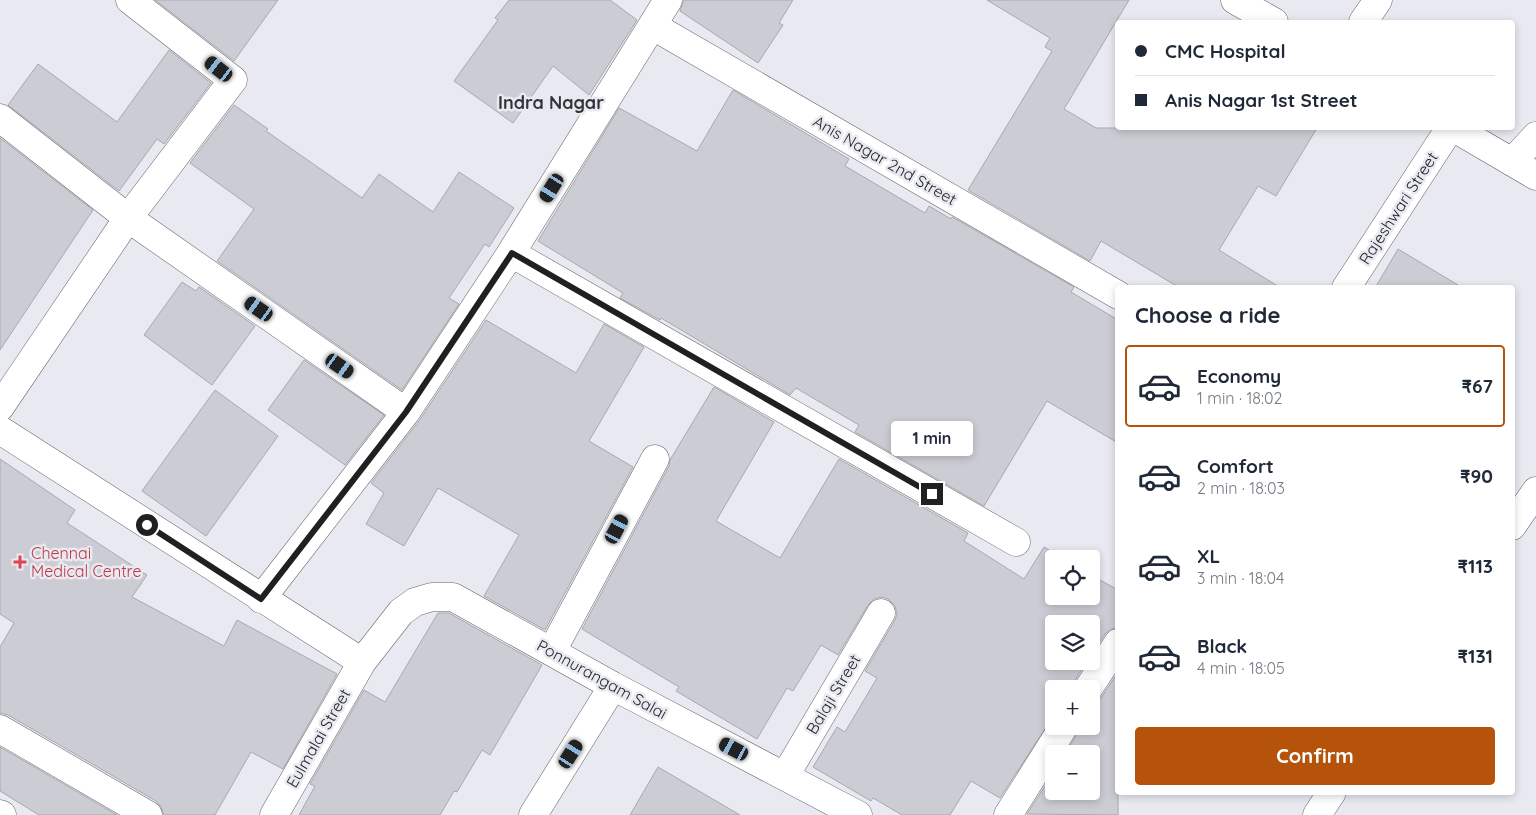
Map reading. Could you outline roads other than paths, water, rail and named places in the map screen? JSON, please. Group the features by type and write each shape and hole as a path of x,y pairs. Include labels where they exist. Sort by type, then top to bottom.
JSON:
{"street":[{"path":"0,407 128,218 233,80 130,0"},
{"path":"261,599 406,412 512,253 668,0"},
{"path":"1235,0 1270,20"},
{"path":"1365,20 1378,0"},
{"name":"Anis Nagar 2nd Street","path":"653,26 1115,293"},
{"path":"0,118 128,218 406,412"},
{"name":"Rajeshwari Street","path":"1348,285 1449,130"},
{"path":"1457,130 1536,176"},
{"path":"1512,162 1536,136"},
{"path":"512,253 1016,542"},
{"path":"0,430 362,662"},
{"path":"552,651 655,458"},
{"path":"1515,522 1536,490"},
{"name":"Ponnurangam Salai","path":"362,662 401,612 415,602 432,597 453,597 613,686 858,815"},
{"name":"Balaji Street","path":"785,776 882,613"},
{"path":"1094,680 1115,647"},
{"name":"Eulmalai Street","path":"274,815 362,662"},
{"path":"533,815 613,686"},
{"path":"0,729 148,815"},
{"path":"1008,815 1058,735"},
{"path":"1317,815 1330,795"}],"place":[{"name":"Chennai Medical Centre","path":"20,562"}],"district":[{"name":"Indra Nagar","path":"551,103"}]}
